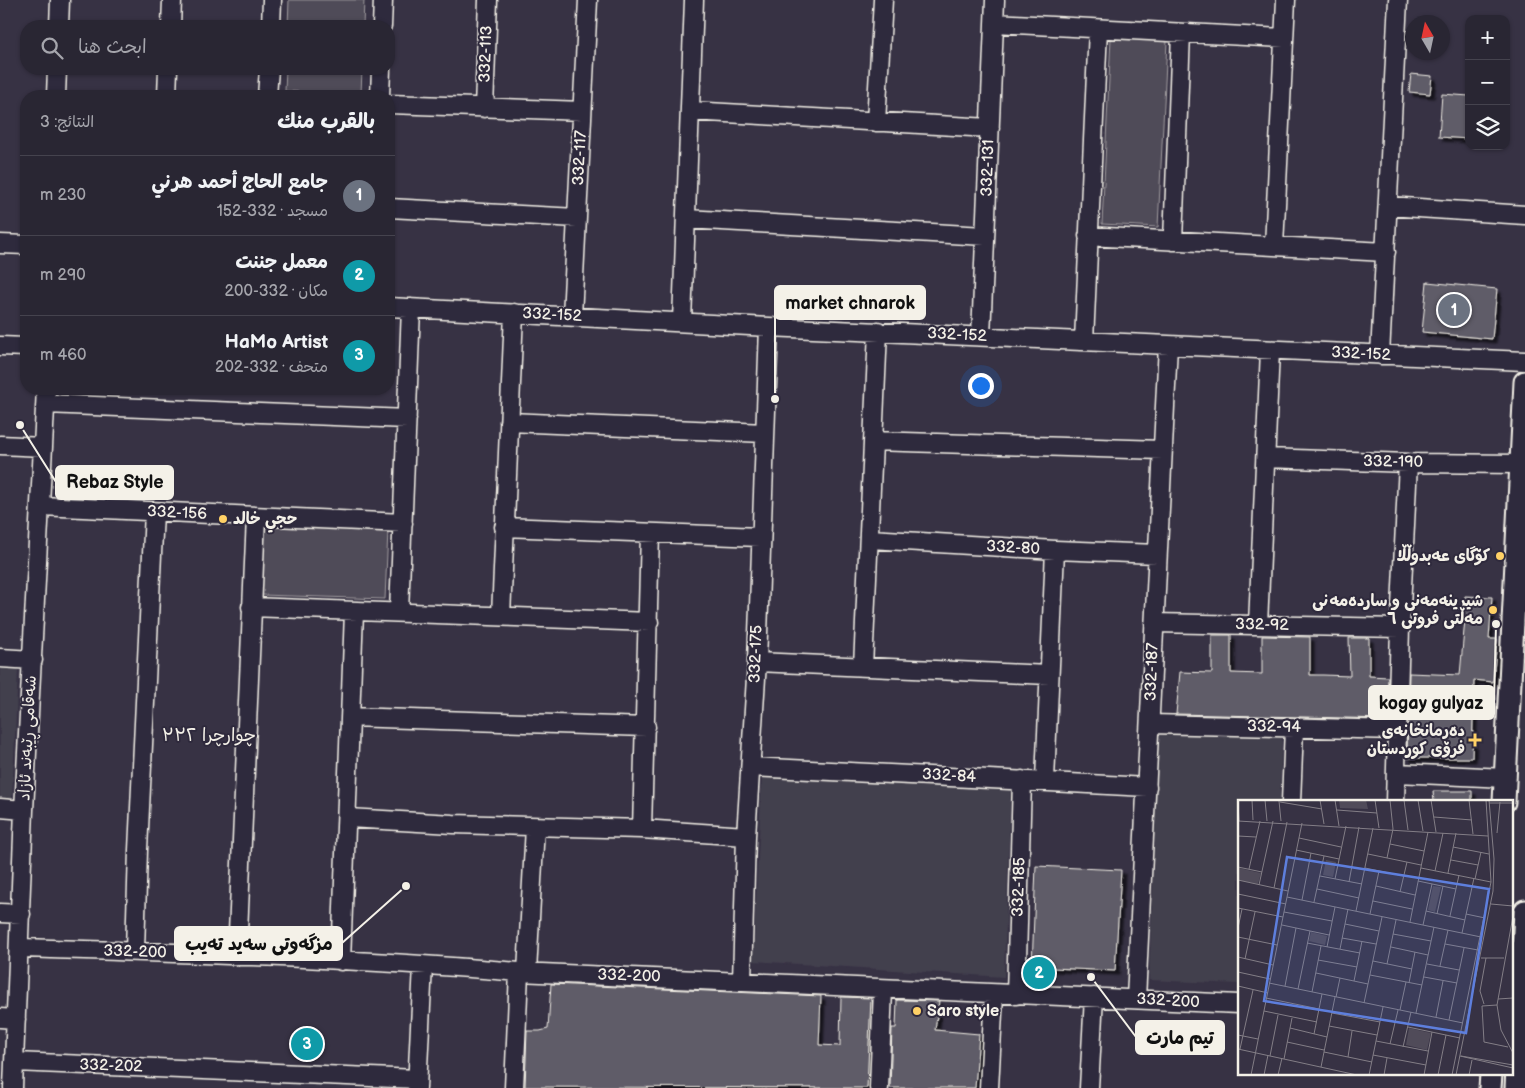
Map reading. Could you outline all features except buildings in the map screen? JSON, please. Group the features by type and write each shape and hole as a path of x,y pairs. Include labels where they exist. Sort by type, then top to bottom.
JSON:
{"main road":[{"path":"1504,800 1520,576 1521,464 1525,382"},
{"path":"1516,1088 1525,911"}],"street":[{"path":"59,20 60,0"},
{"path":"171,20 172,0"},
{"path":"271,20 272,0"},
{"path":"382,20 383,0"},
{"name":"332-113","path":"484,108 488,0"},
{"name":"332-117","path":"572,316 588,0"},
{"path":"682,321 694,0"},
{"path":"876,122 883,0"},
{"name":"332-131","path":"981,336 995,0"},
{"path":"1274,246 1286,0"},
{"path":"1380,355 1398,0"},
{"path":"994,23 1284,38"},
{"path":"1084,341 1098,29"},
{"path":"1173,241 1181,33"},
{"path":"56,90 58,75"},
{"path":"167,90 168,75"},
{"path":"267,90 268,75"},
{"path":"380,90 381,75"},
{"path":"395,104 582,111"},
{"path":"690,111 990,128"},
{"path":"1388,206 1525,215"},
{"path":"395,208 577,218"},
{"path":"686,219 985,236"},
{"path":"1088,236 1386,252"},
{"path":"0,244 20,245"},
{"name":"332-152","path":"395,307 769,327 1525,361"},
{"path":"399,612 411,308"},
{"path":"501,616 514,313"},
{"name":"332-175","path":"742,981 746,836 757,662 769,327"},
{"path":"864,667 878,331"},
{"name":"332-187","path":"1136,999 1151,724 1157,554 1168,345"},
{"path":"0,346 20,347"},
{"path":"1258,625 1270,350"},
{"path":"46,396 407,420"},
{"name":"شەقامی ڕێبەند ئازاد","path":"13,1088 15,1062 8,1019 19,948 24,810 46,396"},
{"path":"509,422 764,433"},
{"path":"873,440 1162,450"},
{"path":"0,445 43,447"},
{"name":"332-190","path":"1266,458 1408,463 1521,464"},
{"path":"1395,800 1400,628 1408,463"},
{"name":"332-156","path":"41,506 403,523"},
{"path":"135,951 154,512"},
{"path":"237,956 256,517"},
{"path":"504,527 760,537"},
{"path":"642,829 650,533"},
{"name":"332-80","path":"870,540 1157,554"},
{"path":"1045,780 1055,550"},
{"path":"251,607 649,622"},
{"path":"341,961 348,818 354,612"},
{"name":"332-92","path":"1154,623 1400,628"},
{"path":"0,658 33,660"},
{"path":"757,662 1049,675"},
{"path":"350,717 646,727"},
{"name":"332-94","path":"1151,724 1398,730"},
{"path":"1291,800 1294,728"},
{"name":"332-84","path":"751,767 1045,780 1147,787"},
{"path":"1397,773 1506,778"},
{"name":"332-185","path":"1016,994 1022,780"},
{"path":"0,808 24,810"},
{"path":"348,818 534,827 642,829 746,836"},
{"path":"514,1088 534,827"},
{"path":"0,913 21,914"},
{"name":"332-200","path":"19,948 135,951 423,965 523,972 1238,1004"},
{"path":"417,1084 423,965"},
{"path":"879,1088 883,989"},
{"path":"989,1088 994,994"},
{"path":"1090,1088 1094,997"},
{"name":"332-202","path":"15,1062 417,1084"}],"shaded area":[{"path":"289,0 364,0 363,20 288,20"},
{"path":"1111,38 1167,41 1158,227 1102,224"},
{"path":"286,75 362,75 361,90 285,90"},
{"path":"264,526 388,530 385,599 261,595"},
{"path":"0,667 18,668 12,800 0,799"},
{"path":"1160,734 1282,737 1280,800 1238,800 1238,984 1149,980 1158,737"},
{"path":"762,775 1011,787 1004,977 753,961"}],"place":[{"name":"جامع الحاج أحمد هرني","path":"1454,310"},
{"name":"market chnarok","path":"775,399"},
{"name":"Rebaz Style","path":"20,425"},
{"name":"حجي خالد","path":"223,519"},
{"name":"کۆگای عەبدوڵڵا","path":"1500,556"},
{"name":"شیرینەمەنی و ساردەمەنی مەڵتی فروتی ٦","path":"1493,610"},
{"name":"kogay gulyaz","path":"1496,624"},
{"name":"دەرمانخانەی فرۆی کوردستان","path":"1475,740"},
{"name":"مزگەوتی سەید تەیب","path":"406,886"},
{"name":"معمل جننت","path":"1039,973"},
{"name":"تيم مارت","path":"1091,977"},
{"name":"Saro style","path":"917,1011"},
{"name":"HaMo Artist","path":"307,1044"}],"district":[{"name":"چوارچرا ٣٣٢","path":"209,735"}]}
